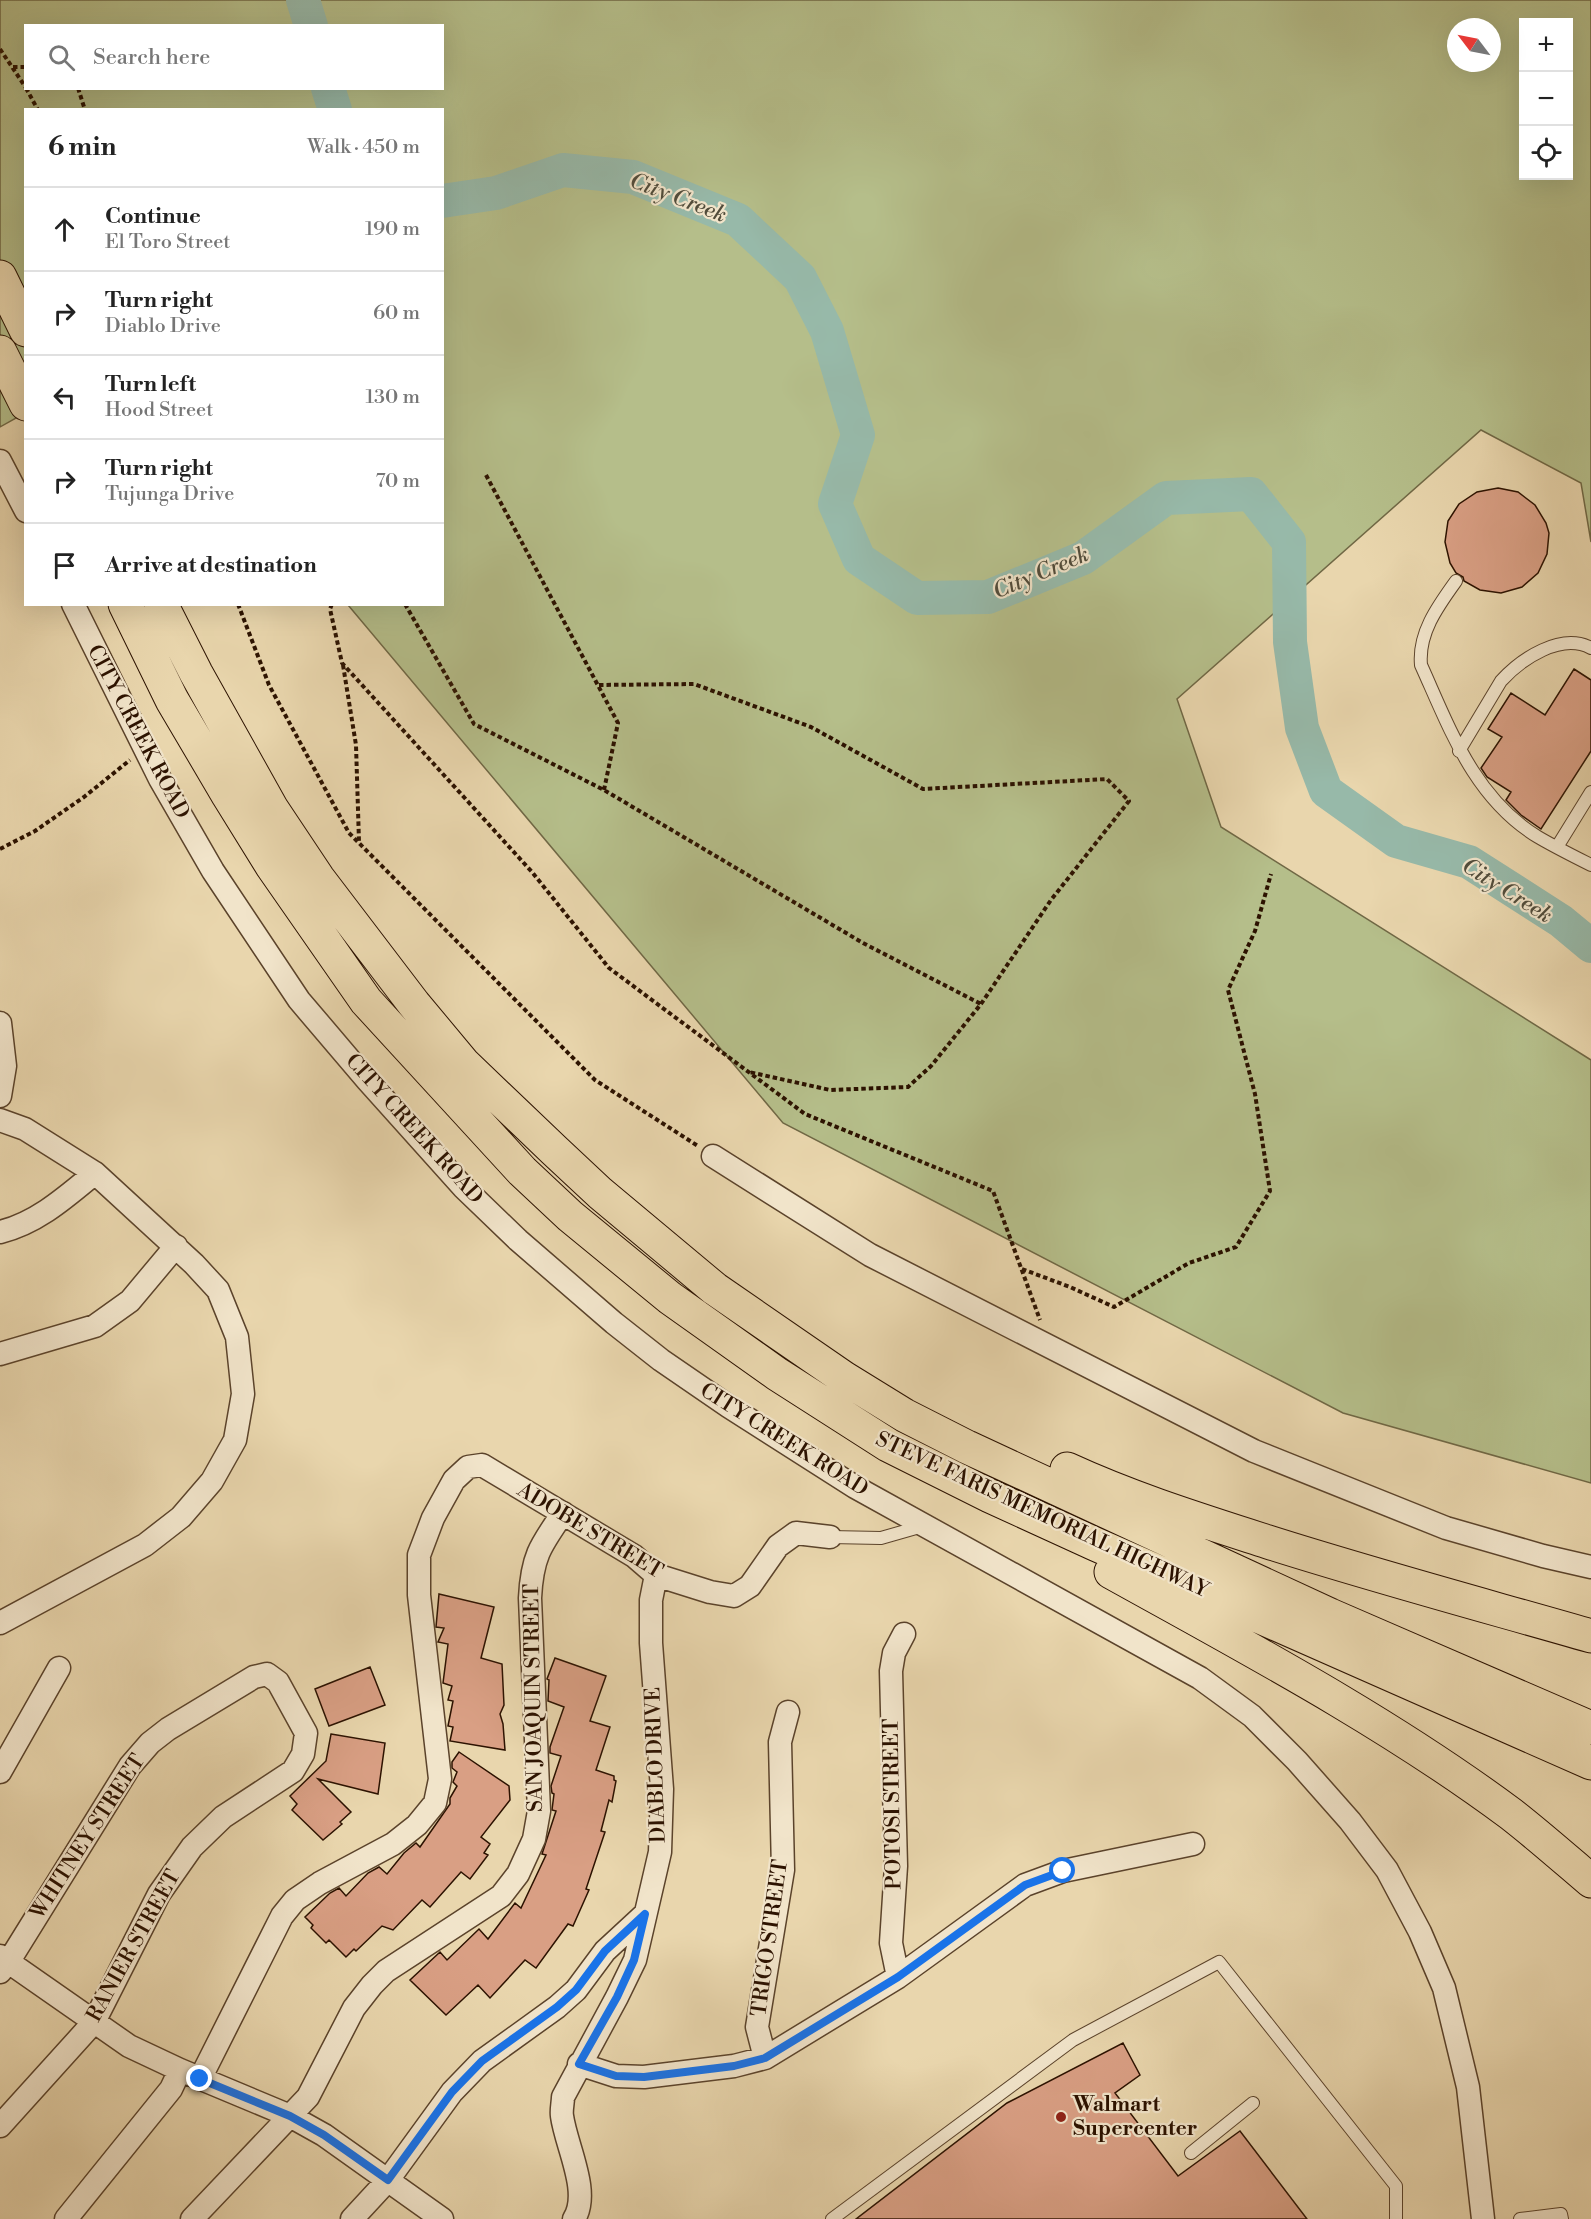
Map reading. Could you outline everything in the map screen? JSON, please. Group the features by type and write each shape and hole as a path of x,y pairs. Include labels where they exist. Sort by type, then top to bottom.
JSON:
{"highway":[{"path":"0,277 24,326"},
{"path":"0,352 24,400"},
{"name":"STEVE FARIS MEMORIAL HIGHWAY","path":"126,606 172,700 272,866 366,1001 522,1171 588,1231 670,1298 834,1412 888,1444 990,1496 1591,1763"},
{"name":"STEVE FARIS MEMORIAL HIGHWAY","path":"162,606 196,673 272,809 318,878 366,943 464,1064 600,1193 715,1289 804,1352 904,1415 967,1447 1330,1615 1591,1728"},
{"path":"804,1352 1106,1487 1322,1559 1591,1636"},
{"path":"888,1444 1318,1689 1415,1748 1511,1815 1591,1881"}],"street":[{"path":"0,461 24,507"},
{"name":"CITY CREEK ROAD","path":"74,606 145,748 213,871 299,999 367,1080 463,1187 518,1240 614,1323 661,1360 728,1406 855,1487 1200,1678 1252,1716 1297,1761 1350,1821 1387,1870 1420,1932 1444,1988 1468,2087 1484,2219"},
{"path":"0,1023 5,1066 0,1096"},
{"path":"0,1120 25,1129 95,1173 176,1246 218,1290 237,1337 243,1394 235,1440 212,1481 181,1517 145,1545 0,1623"},
{"path":"713,1156 870,1255 1254,1451 1446,1528 1591,1568"},
{"path":"0,1232 16,1228 51,1208 95,1173"},
{"path":"0,1354 95,1326 130,1301 176,1246"},
{"name":"ADOBE STREET","path":"190,2074 282,1916 296,1900 320,1883 393,1844 417,1825 435,1803 440,1779 419,1595 419,1555 438,1508 454,1480 468,1467 482,1465 634,1556 656,1575 710,1592 734,1596 750,1586 778,1546 796,1533 830,1536"},
{"name":"SAN JOAQUIN STREET","path":"192,2219 308,2097 354,2008 372,1985 386,1971 501,1896 518,1875 534,1839 539,1811 530,1598 532,1571 541,1545 563,1513"},
{"name":"DIABLO DRIVE","path":"574,2219 578,2212 580,2186 562,2115 563,2097 617,1997 634,1960 660,1852 662,1789 651,1643 651,1600 656,1575"},
{"name":"POTOSI STREET","path":"898,1977 891,1943 896,1866 891,1671 894,1653 904,1634"},
{"path":"0,1772 59,1668"},
{"name":"WHITNEY STREET","path":"3,1963 130,1766 150,1743 168,1729 254,1677 267,1674 278,1682 306,1733 303,1754"},
{"name":"TRIGO STREET","path":"765,2058 757,2027 783,1870 780,1742 788,1712"},
{"name":"RANIER STREET","path":"0,2126 94,2022 159,1894 192,1847 223,1817 294,1771 303,1754"},
{"path":"579,2064 616,2076 644,2077 734,2066 765,2058 898,1977 1025,1885 1063,1871 1193,1844"},
{"path":"352,2219 388,2180 452,2092 482,2061 557,2007 576,1990 605,1951 645,1914"},
{"path":"3,1963 129,2046 290,2116 324,2135 442,2219"},
{"path":"66,2219 171,2089 190,2074"}],"lane":[{"path":"1456,581 1425,630 1420,651 1421,665 1459,752 1474,776 1501,806 1537,836 1591,865"},
{"path":"1459,752 1501,681 1509,672 1547,647 1566,644 1586,645 1591,648"},
{"path":"1557,847 1591,792"},
{"path":"830,1536 881,1538 925,1526"},
{"path":"832,2219 1073,2040 1219,1962 1396,2186 1396,2219"},
{"path":"1191,2154 1253,2103"},
{"path":"1520,2219 1561,2214 1562,2219"}],"path":[{"path":"0,49 24,85"},
{"path":"12,67 24,67"},
{"path":"27,90 37,108"},
{"path":"79,90 84,108"},
{"path":"486,475 618,723 604,790"},
{"path":"239,606 269,685 349,833 595,1080 713,1156"},
{"path":"331,606 356,745 358,843"},
{"path":"406,606 474,724 604,790 864,943 981,1004"},
{"path":"342,663 532,872 609,968 805,1114 993,1191 1051,1348"},
{"path":"599,685 694,684 811,727 923,789 1107,779 1129,801 1051,900 981,1004 931,1066 908,1087 830,1090 749,1072"},
{"path":"0,849 35,831 84,797 145,748"},
{"path":"1022,1269 1114,1307 1190,1263 1236,1247 1270,1191 1255,1094 1228,990 1255,931 1271,874"}],"green space":[{"path":"0,0 1591,0 1591,542 1581,483 1481,430 1177,699 1221,827 1591,1060 1591,1483 1343,1413 783,1123 349,606 444,606 444,108 24,108 24,414 0,427"}],"building":[{"path":"1498,488 1518,492 1535,505 1549,533 1547,554 1538,573 1522,587 1501,593 1480,590 1464,581 1450,563 1445,542 1448,521 1459,504 1477,492"},
{"path":"1574,669 1591,680 1591,751 1541,829 1521,815 1506,800 1511,792 1487,777 1481,768 1502,737 1488,729 1511,693 1545,715"},
{"path":"439,1594 494,1607 481,1658 502,1664 504,1705 500,1714 505,1750 450,1741 453,1727 448,1726 453,1701 448,1700 452,1686 443,1683 448,1644 438,1642 444,1628 436,1627"},
{"path":"555,1658 606,1676 590,1721 610,1727 596,1770 614,1776 616,1781 612,1802 609,1800 601,1831 605,1832 586,1889 589,1890 573,1926 568,1924 536,1968 525,1960 490,1998 478,1985 446,2015 410,1980 440,1952 447,1960 479,1929 488,1939 515,1903 521,1908 546,1855 542,1854 556,1811 552,1810 554,1794 551,1786 561,1756 550,1753 550,1747 564,1707 548,1701 549,1680 547,1679"},
{"path":"370,1667 385,1705 329,1726 315,1689"},
{"path":"331,1734 385,1743 378,1794 318,1779 351,1812 340,1822 342,1824 323,1840 292,1810 297,1804 290,1796 326,1761"},
{"path":"459,1752 509,1786 510,1800 481,1837 490,1844 484,1853 488,1855 470,1879 461,1872 430,1907 422,1900 393,1930 382,1926 356,1951 354,1949 346,1957 329,1940 326,1943 311,1928 313,1925 305,1917 330,1893 339,1888 346,1896 368,1873 379,1867 387,1874 404,1853 416,1843 420,1847 450,1804 450,1798 457,1786 453,1782 457,1772 452,1768 452,1762"},
{"name":"Walmart Supercenter","path":"1123,2043 1140,2075 1115,2093 1178,2176 1240,2131 1307,2219 856,2219 1007,2103"}],"waterway":[{"name":"City Creek","path":"303,0 310,24"},
{"name":"City Creek","path":"329,90 334,108"},
{"name":"City Creek","path":"444,201 496,193 563,170 633,177 738,220 800,278 827,331 858,435 835,504 859,559 917,598 988,597 1083,558 1166,498 1251,494 1289,542 1290,642 1302,728 1326,791 1396,841 1469,862 1561,921 1591,946"}],"place":[{"name":"Walmart Supercenter","path":"1061,2117"}],"route":[{"path":"200,2079 290,2116 324,2135 388,2180 452,2092 482,2061 557,2007 576,1990 605,1951 645,1914 634,1960 617,1997 579,2064 616,2076 644,2077 734,2066 765,2058 898,1977 1025,1885 1063,1871"}]}
